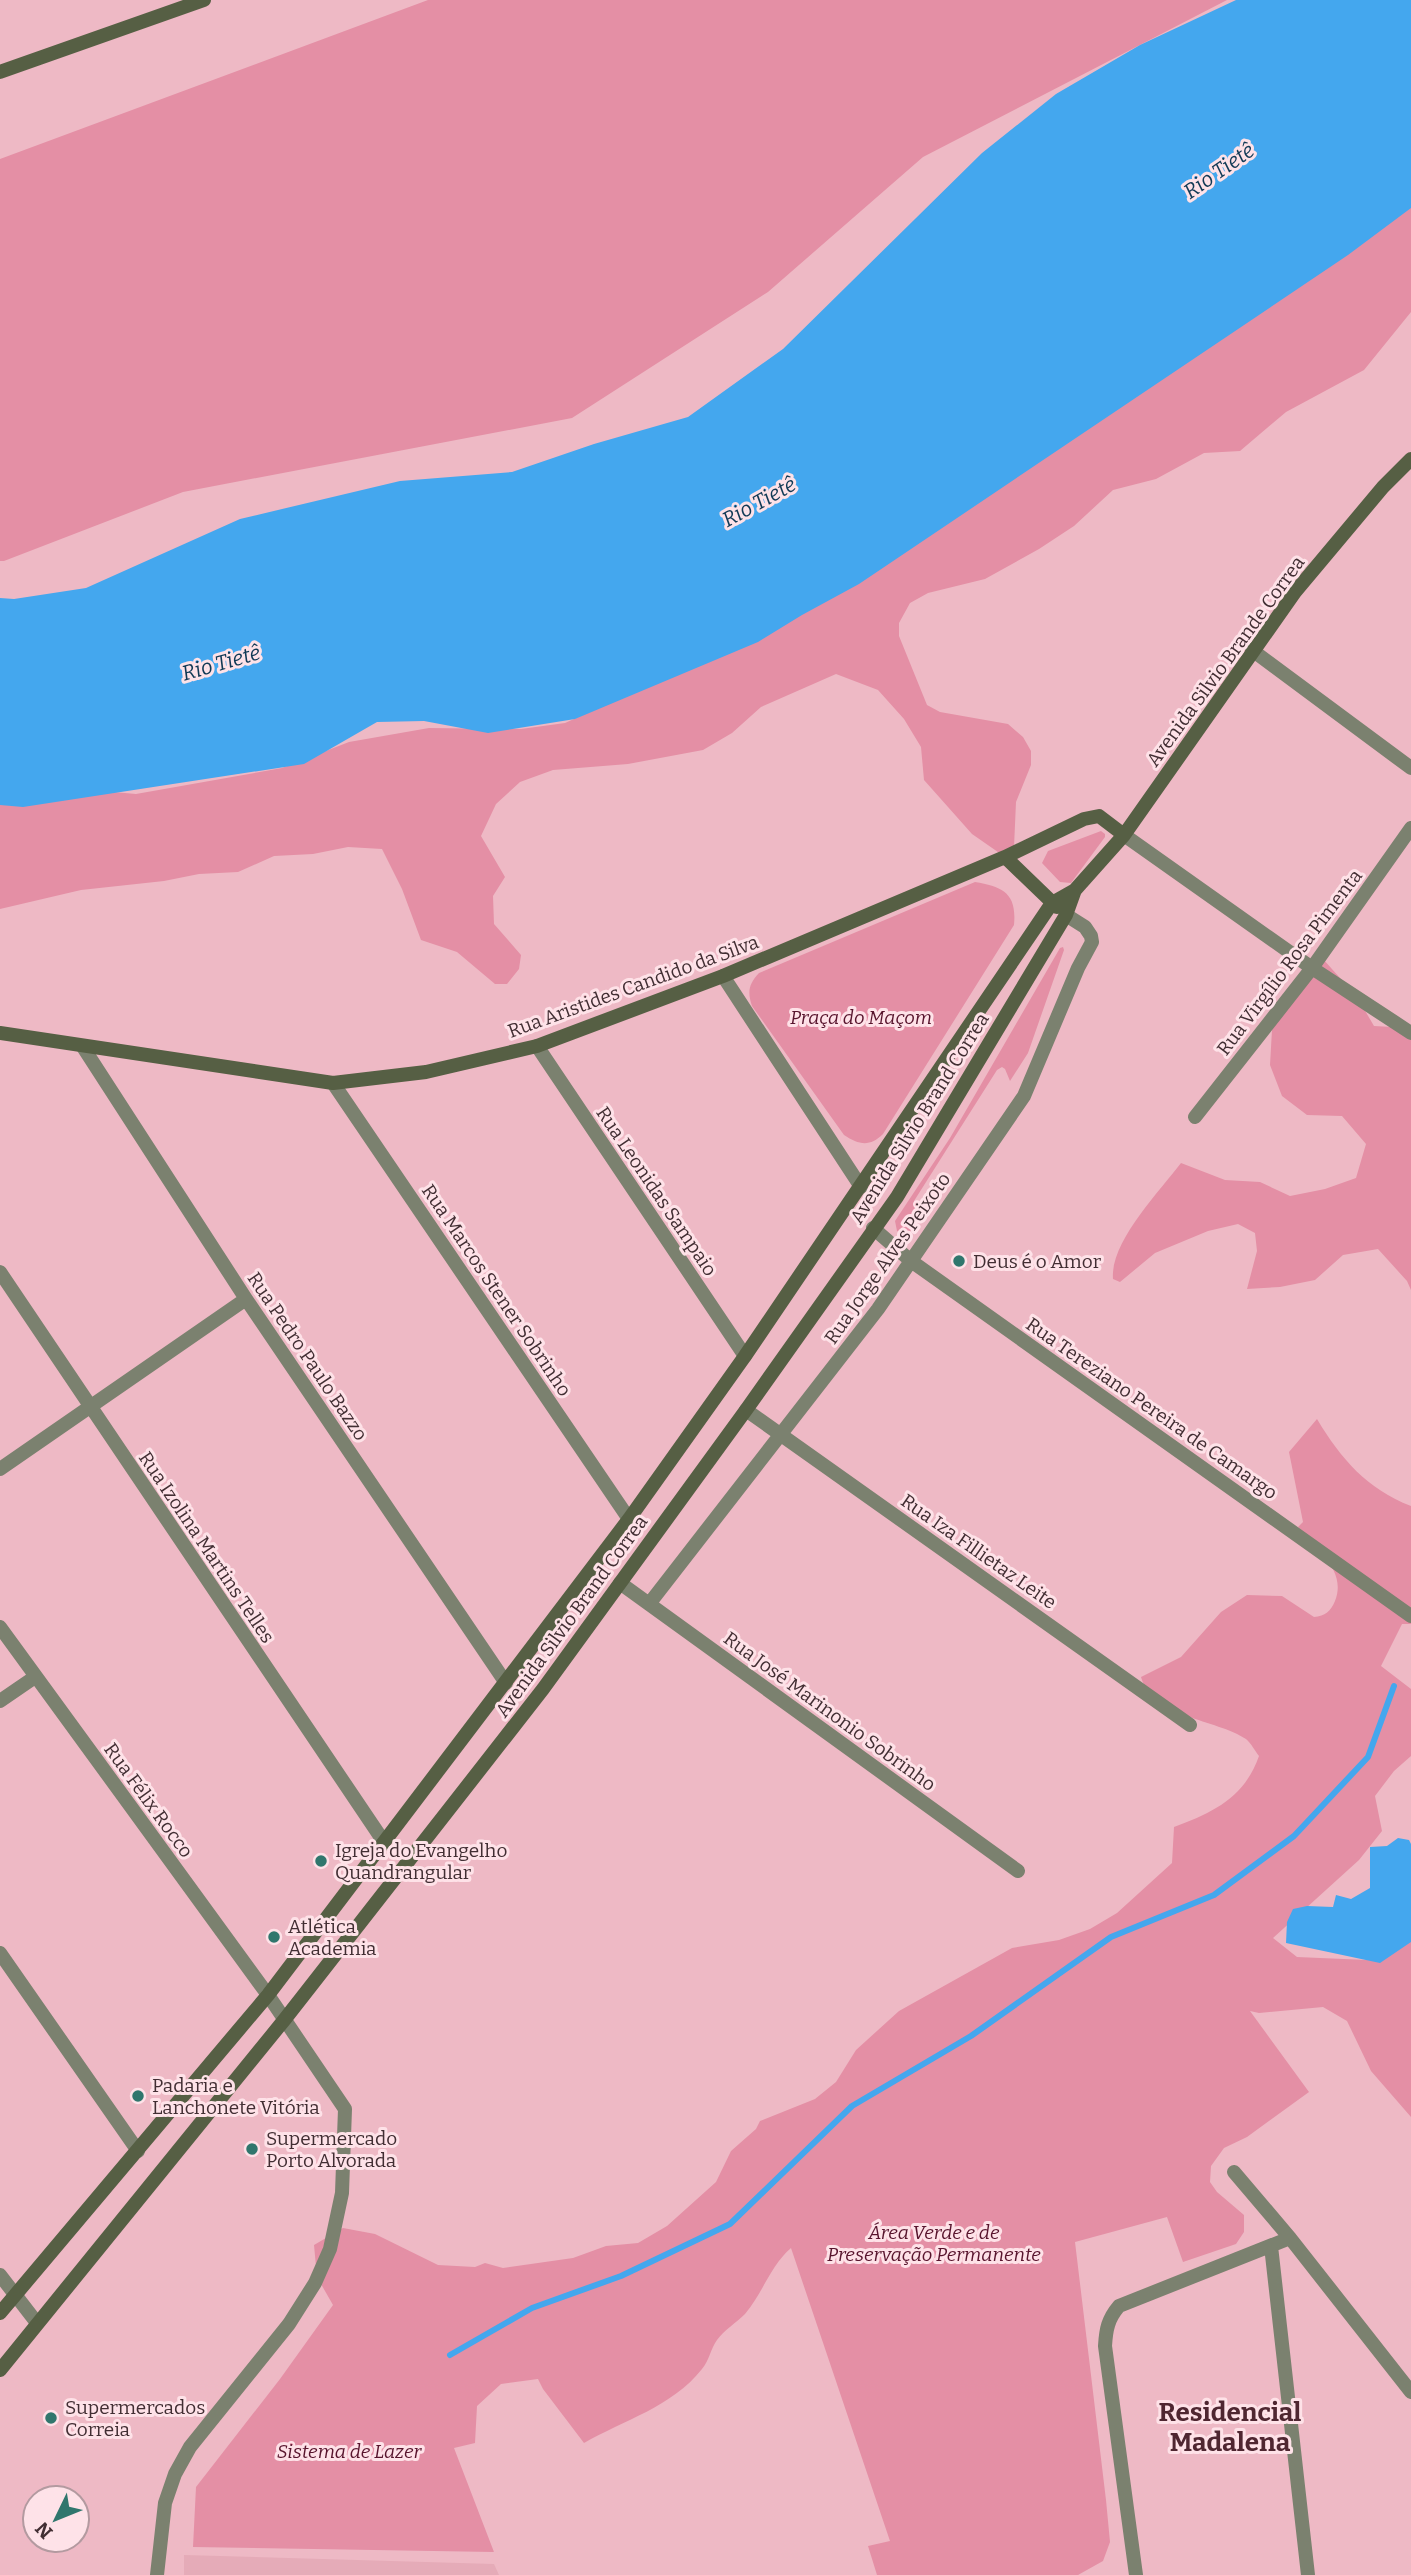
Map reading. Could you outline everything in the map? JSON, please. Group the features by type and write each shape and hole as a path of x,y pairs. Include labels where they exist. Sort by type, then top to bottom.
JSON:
{"main road":[{"path":"0,72 204,0"},
{"name":"Avenida Silvio Brande Correa","path":"1075,890 1124,835 1294,592 1383,487 1411,459"},
{"name":"Rua Aristides Candido da Silva","path":"0,1033 333,1083 426,1072 537,1046 723,976 1005,857 1084,819 1099,816 1124,835"},
{"path":"1005,857 1066,915"},
{"path":"1052,903 1075,890"},
{"name":"Avenida Silvio Brand Correa","path":"0,2370 285,2019 543,1689 746,1410 897,1197 1066,915 1075,890"},
{"name":"Avenida Silvio Brand Correa","path":"0,2313 268,1995 629,1519 745,1356 1052,903"}],"street":[{"path":"1252,650 1411,768"},
{"name":"Rua Virgílio Rosa Pimenta","path":"1195,1118 1312,968 1411,828"},
{"path":"1124,835 1312,968 1411,1033"},
{"name":"Rua Jorge Alves Peixoto","path":"649,1604 878,1309 1024,1096 1078,968 1092,942 1088,930 1066,915"},
{"path":"723,976 861,1187"},
{"name":"Rua Pedro Paulo Bazzo","path":"83,1046 247,1299 506,1683"},
{"name":"Rua Leonidas Sampaio","path":"537,1046 745,1356"},
{"name":"Rua Marcos Stener Sobrinho","path":"333,1083 629,1519"},
{"name":"Rua Tereziano Pereira de Camargo","path":"873,1228 911,1261 1411,1616"},
{"name":"Rua Izolina Martins Telles","path":"0,1272 384,1842"},
{"path":"0,1469 247,1299"},
{"name":"Rua Iza Fillietaz Leite","path":"746,1410 1190,1725"},
{"name":"Rua José Marinonio Sobrinho","path":"620,1583 1018,1871"},
{"name":"Rua Félix Rocco","path":"0,1627 268,1995 345,2109 342,2193 330,2249 315,2283 289,2324 211,2419 180,2465 165,2502 157,2575"},
{"path":"0,1701 35,1677"},
{"path":"0,1953 138,2151"},
{"path":"1234,2172 1290,2238 1411,2392"},
{"path":"1134,2574 1105,2346 1107,2326 1119,2306 1290,2238"},
{"path":"1270,2246 1308,2575"},
{"path":"0,2275 37,2323"}],"shaded area":[{"path":"184,2555 494,2564 499,2575 184,2575"}],"green space":[{"path":"428,0 1227,0 923,157 768,292 572,418 183,492 0,561 0,159"},
{"path":"1411,205 1411,312 1364,370 1286,412 1240,451 1204,453 1156,479 1113,490 1074,526 1039,549 985,579 928,593 910,603 899,623 899,636 927,705 940,712 1008,724 1023,737 1031,751 1031,765 1016,802 1014,847 1008,859 972,834 924,780 921,747 904,719 878,690 836,674 761,707 732,733 703,750 628,764 553,770 520,782 496,804 481,836 505,877 493,896 494,924 521,955 519,969 507,984 495,984 457,952 421,940 402,889 382,849 348,847 313,854 274,856 238,872 199,874 164,881 81,890 0,909 0,782 136,794 282,768 349,742 429,728 521,729 565,723 704,661"},
{"path":"1101,831 1105,837 1071,883 1060,882 1042,863 1048,851"},
{"name":"Praça do Maçom","path":"975,882 993,886 1006,893 1013,905 1014,925 883,1134 869,1143 855,1141 844,1135 752,1006 749,992 751,984 759,973"},
{"path":"1063,947 1028,1053 1010,1081 1005,1069 1002,1067 997,1070 914,1201 921,1216 910,1231 904,1234 897,1231 895,1221 950,1138"},
{"path":"1323,959 1357,997 1374,1026 1411,1028 1411,1290 1407,1281 1378,1249 1343,1255 1315,1280 1280,1287 1247,1289 1257,1251 1255,1233 1238,1224 1208,1231 1155,1253 1120,1282 1113,1279 1114,1265 1127,1234 1181,1163 1225,1180 1260,1182 1290,1196 1325,1189 1356,1178 1366,1144 1342,1116 1307,1115 1282,1096 1270,1065 1272,1030 1287,1001"},
{"path":"1317,1419 1346,1460 1368,1482 1411,1506 1411,1624 1402,1624 1381,1666 1411,1689 1411,1756 1394,1771 1375,1796 1382,1831 1359,1860 1273,1938 1297,1957 1367,1960 1394,1945 1411,1929 1411,2117 1371,2071 1347,2021 1323,2007 1259,2013 1250,2011 1309,2092 1247,2137 1224,2148 1211,2166 1210,2182 1217,2192 1244,2215 1244,2232 1236,2244 1183,2262 1167,2217 1075,2242 1110,2542 1103,2561 1078,2575 877,2575 868,2546 890,2541 791,2248 777,2263 745,2314 717,2340 702,2369 677,2393 647,2412 584,2443 538,2379 501,2384 477,2406 475,2443 454,2448 494,2552 193,2547 196,2487 280,2379 333,2305 317,2277 314,2245 343,2228 375,2234 438,2265 475,2267 485,2263 503,2268 573,2258 606,2246 638,2243 667,2226 716,2182 731,2151 756,2129 760,2121 815,2099 836,2082 856,2050 899,2011 1012,1948 1059,1940 1090,1929 1117,1913 1172,1863 1174,1827 1226,1802 1245,1783 1259,1756 1246,1739 1187,1716 1158,1701 1148,1691 1141,1677 1181,1657 1221,1612 1247,1595 1282,1596 1314,1617 1332,1608 1338,1590 1337,1580 1328,1561 1298,1527 1303,1522 1289,1452"}],"water":[{"name":"Rio Tietê","path":"1236,0 1411,0 1411,208 1348,255 859,584 758,642 575,719 488,733 424,721 377,722 304,764 23,807 0,805 0,598 14,599 86,588 240,519 400,481 512,472 594,444 688,417 783,349 982,153 1056,94 1140,45"},
{"path":"1398,1838 1409,1840 1411,1844 1411,1942 1380,1963 1286,1943 1287,1922 1293,1909 1307,1906 1333,1907 1336,1895 1351,1899 1370,1888 1370,1847 1387,1846"}],"waterway":[{"path":"450,2355 532,2308 621,2276 730,2224 852,2106 971,2036 1111,1937 1214,1895 1294,1836 1368,1757 1394,1686"}],"place":[{"name":"Deus é o Amor","path":"959,1261"},
{"name":"Igreja do Evangelho Quandrangular","path":"321,1861"},
{"name":"Atlética Academia","path":"274,1937"},
{"name":"Padaria e Lanchonete Vitória","path":"138,2096"},
{"name":"Supermercado Porto Alvorada","path":"252,2149"},
{"name":"Supermercados Correia","path":"51,2418"}],"district":[{"name":"Residencial Madalena","path":"1230,2427"}],"park label":[{"name":"Área Verde e de Preservação Permanente","path":"934,2243"},
{"name":"Sistema de Lazer","path":"349,2451"}]}
